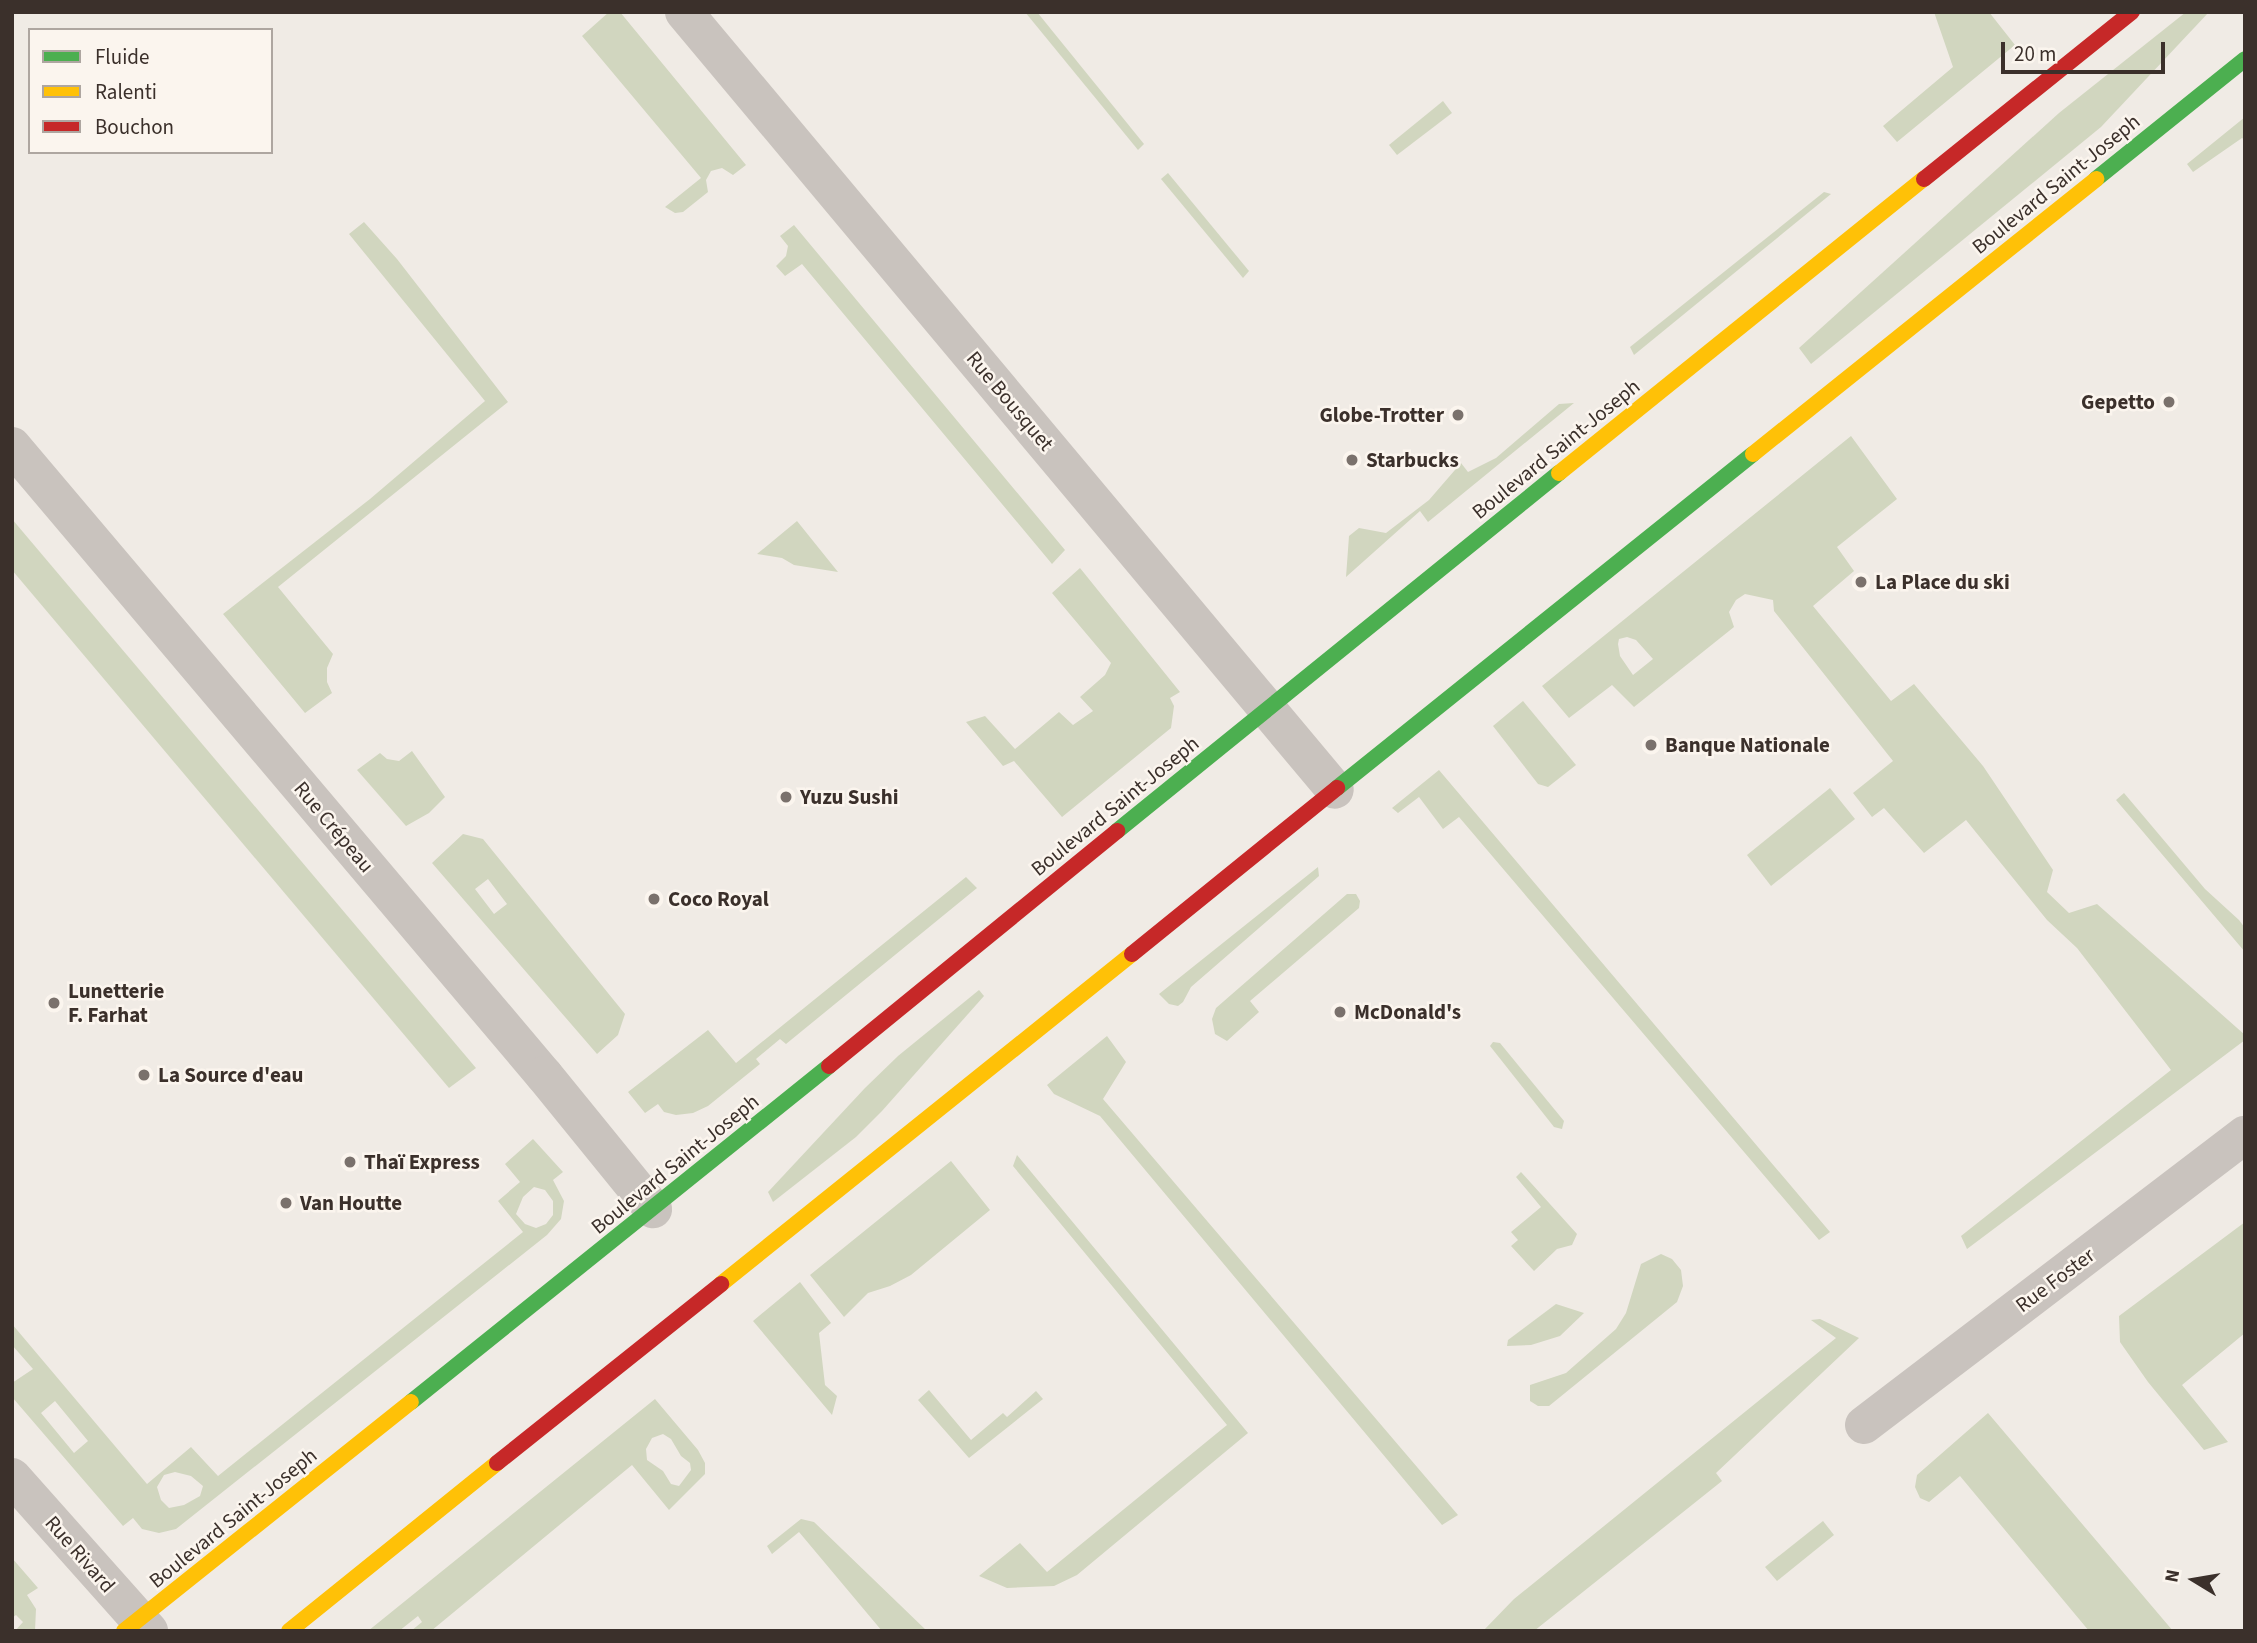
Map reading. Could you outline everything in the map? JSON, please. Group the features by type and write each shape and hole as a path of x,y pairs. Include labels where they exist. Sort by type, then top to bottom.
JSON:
{"main road":[{"name":"Boulevard Saint-Joseph","path":"137,1627 2132,12"},
{"name":"Boulevard Saint-Joseph","path":"289,1631 2245,59"}],"street":[{"name":"Rue Bousquet","path":"684,12 1335,789"},
{"name":"Rue Crépeau","path":"12,446 544,1075 653,1209"},
{"name":"Rue Foster","path":"1864,1424 2245,1135"},
{"name":"Rue Rivard","path":"12,1477 137,1627"}],"green space":[{"path":"609,12 620,12 746,165 733,175 722,168 711,171 706,180 708,192 683,212 675,213 665,207 701,178 582,36"},
{"path":"1025,12 1037,12 1144,144 1138,150"},
{"path":"1934,12 1989,12 2015,45 1897,142 1883,126 1953,67"},
{"path":"2186,12 2209,12 2101,127 1811,364 1799,348 2059,113"},
{"path":"1443,101 1452,113 1397,155 1389,145"},
{"path":"2245,117 2245,140 2242,138 2193,172 2187,164"},
{"path":"1168,173 1249,271 1243,278 1161,179"},
{"path":"1824,192 1831,194 1634,355 1630,347"},
{"path":"364,222 397,259 508,402 278,587 333,654 327,668 327,682 332,693 305,713 223,614 370,499 485,401 349,234"},
{"path":"794,225 1065,550 1052,564 802,264 785,276 776,266 786,256 788,246 780,236"},
{"path":"1574,403 1428,522 1420,511 1346,577 1349,536 1359,528 1386,533 1429,500 1461,463 1468,472 1496,458 1559,404"},
{"path":"1851,436 1897,499 1837,547 1854,571 1813,606 1891,701 1914,684 1983,766 2053,870 2047,892 2069,913 2097,904 2245,1035 2245,1040 1967,1249 1961,1236 2171,1070 2077,948 2047,920 1966,820 1924,853 1884,808 1872,817 1853,793 1893,761 1774,611 1773,600 1745,594 1736,600 1729,612 1734,627 1634,707 1612,685 1569,718 1542,686","holes":["1627,637 1636,640 1653,659 1633,675 1620,656 1618,644 1619,639"]},
{"path":"12,519 476,1068 449,1088 12,570"},
{"path":"797,521 838,572 794,565 782,558 757,554"},
{"path":"1080,568 1180,692 1170,698 1174,706 1171,728 1062,817 1014,761 1003,766 966,722 985,716 1015,749 1059,712 1073,725 1093,711 1080,697 1105,675 1111,663 1052,593"},
{"path":"1523,701 1576,765 1548,787 1538,784 1493,726"},
{"path":"412,751 445,797 429,813 406,826 357,770 380,753 387,759 399,761"},
{"path":"1439,770 1830,1232 1819,1240 1459,817 1443,829 1419,797 1398,813 1392,808"},
{"path":"1830,788 1855,819 1771,886 1747,855"},
{"path":"2124,793 2205,889 2239,920 2245,928 2245,952 2116,800"},
{"path":"463,834 483,839 625,1014 618,1035 597,1054 432,863","holes":["488,879 507,904 494,914 475,889"]},
{"path":"1318,867 1319,876 1191,987 1178,1006 1169,1004 1159,994"},
{"path":"966,877 977,888 786,1044 780,1039 756,1059 760,1064 708,1106 693,1113 676,1115 664,1112 658,1104 645,1113 628,1092 708,1030 736,1063"},
{"path":"1347,894 1356,894 1360,901 1359,908 1250,1001 1259,1012 1227,1041 1215,1034 1212,1019 1216,1008"},
{"path":"979,990 984,996 882,1111 856,1137 773,1202 768,1192 865,1088 898,1056"},
{"path":"1107,1036 1126,1062 1103,1099 1458,1515 1442,1525 1100,1116 1054,1094 1047,1085"},
{"path":"1493,1042 1500,1043 1564,1121 1562,1129 1554,1127 1490,1046"},
{"path":"533,1139 563,1172 553,1180 564,1201 561,1219 547,1235 176,1529 159,1533 142,1529 133,1518 123,1526 12,1397 12,1383 33,1369 12,1345 12,1324 147,1484 191,1447 218,1476 523,1232 498,1201 520,1182 505,1164","holes":["534,1187 545,1190 553,1201 553,1215 546,1224 536,1228 525,1224 516,1214 523,1197","55,1401 88,1441 74,1453 41,1413","175,1472 191,1476 203,1486 200,1496 184,1505 169,1508 161,1500 157,1487 164,1475"]},
{"path":"1017,1155 1248,1433 1077,1575 1054,1586 1007,1588 979,1576 1020,1543 1047,1572 1227,1425 1013,1166"},
{"path":"951,1161 990,1210 911,1275 868,1293 844,1317 810,1275"},
{"path":"1521,1172 1577,1234 1572,1245 1557,1249 1534,1271 1511,1246 1518,1240 1511,1232 1541,1207 1516,1177"},
{"path":"2245,1222 2245,1333 2182,1385 2228,1442 2204,1450 2148,1382 2120,1342 2119,1316"},
{"path":"1661,1254 1672,1259 1681,1270 1683,1286 1677,1302 1549,1406 1538,1406 1530,1401 1530,1385 1566,1373 1616,1329 1626,1313 1641,1264"},
{"path":"800,1282 831,1323 819,1333 825,1385 837,1396 832,1415 753,1321"},
{"path":"1556,1304 1584,1313 1560,1336 1531,1345 1507,1346 1508,1340"},
{"path":"1820,1319 1859,1338 1716,1473 1722,1481 1534,1631 1483,1631 1514,1599 1836,1338 1811,1320"},
{"path":"929,1390 971,1440 1003,1413 1007,1417 1036,1391 1043,1399 969,1458 918,1400"},
{"path":"655,1399 698,1450 705,1463 705,1474 669,1510 632,1465 431,1631 411,1631 422,1622 418,1616 399,1631 368,1631","holes":["663,1434 671,1439 681,1456 690,1463 691,1470 679,1486 671,1484 663,1471 647,1460 646,1449 652,1438"]},
{"path":"1988,1413 2173,1631 2089,1631 1960,1476 1929,1502 1920,1498 1915,1487 1917,1475"},
{"path":"801,1519 814,1522 927,1631 882,1631 799,1532 772,1554 767,1546"},
{"path":"1823,1521 1834,1535 1777,1581 1765,1567"},
{"path":"12,1558 38,1588 27,1595 36,1609 35,1631 15,1631 23,1622 16,1615 12,1618"}],"traffic: fast":[{"path":"2096,179 2245,59"},
{"path":"1337,788 1753,454"},
{"path":"1117,831 1559,473"},
{"path":"411,1402 829,1066"}],"traffic: slow":[{"path":"1559,473 1924,179"},
{"path":"1753,454 2096,179"},
{"path":"721,1284 1132,954"},
{"path":"124,1631 411,1402"},
{"path":"289,1631 497,1463"}],"traffic: jam":[{"path":"1924,179 2132,12"},
{"path":"1132,954 1337,788"},
{"path":"829,1066 1117,831"},
{"path":"497,1463 721,1284"}],"place":[{"name":"Gepetto","path":"2169,402"},
{"name":"Globe-Trotter","path":"1458,415"},
{"name":"Starbucks","path":"1352,460"},
{"name":"La Place du ski","path":"1861,582"},
{"name":"Banque Nationale","path":"1651,745"},
{"name":"Yuzu Sushi","path":"786,797"},
{"name":"Coco Royal","path":"654,899"},
{"name":"Lunetterie F. Farhat","path":"54,1003"},
{"name":"McDonald's","path":"1340,1012"},
{"name":"La Source d'eau","path":"144,1075"},
{"name":"Thaï Express","path":"350,1162"},
{"name":"Van Houtte","path":"286,1203"}]}
